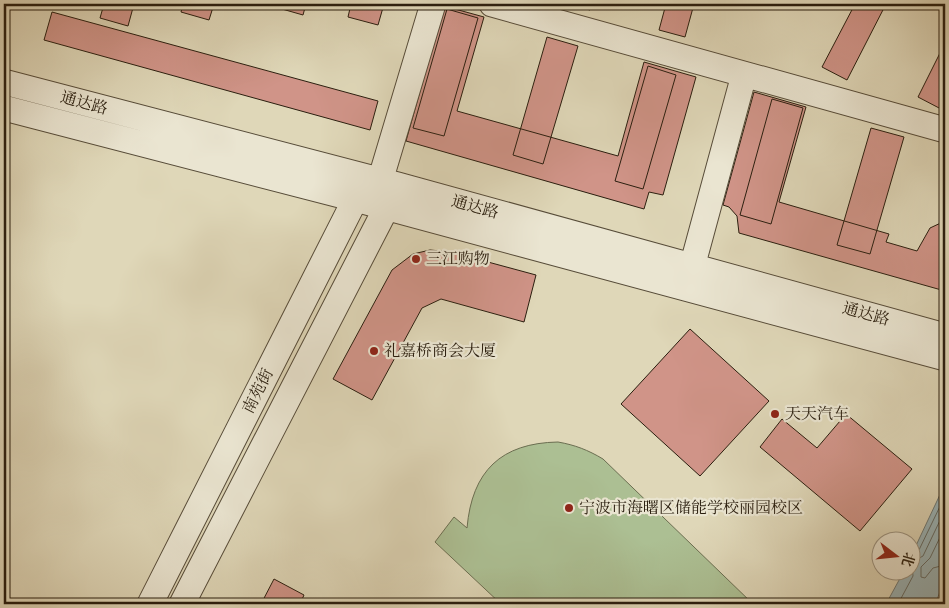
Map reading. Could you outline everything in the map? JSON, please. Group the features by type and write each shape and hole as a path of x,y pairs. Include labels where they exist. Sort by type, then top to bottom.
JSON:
{"street":[{"name":"南苑街","path":"150,604 375,186 433,4"},
{"path":"492,4 945,130"},
{"path":"692,266 744,75"},
{"name":"通达路","path":"4,82 375,186 692,266 945,336"},
{"name":"通达路","path":"4,108 375,186"},
{"name":"通达路","path":"375,186 386,208 945,358"},
{"name":"南苑街","path":"182,604 386,208"}],"green space":[{"path":"558,442 581,448 603,459 753,604 501,604 435,542 454,517 467,528 475,491 483,476 493,464 505,455 520,448"}],"water":[{"path":"945,484 945,580 935,604 886,604 899,580 922,580 922,533"}],"building":[{"path":"104,4 134,4 128,26 100,18"},
{"path":"183,4 214,4 209,20 181,12"},
{"path":"276,4 306,4 303,15 275,7"},
{"path":"351,4 384,4 378,25 348,17"},
{"path":"568,4 592,4 590,10"},
{"path":"666,4 694,4 685,37 659,30"},
{"path":"855,4 886,4 847,80 822,67"},
{"path":"444,6 484,17 457,111 618,156 644,62 696,77 663,195 649,192 644,209 406,141"},
{"path":"447,9 478,18 444,136 413,128"},
{"path":"52,12 378,101 370,130 44,40"},
{"path":"547,37 578,46 543,164 513,155"},
{"path":"945,43 945,100 941,109 918,97"},
{"path":"648,66 676,75 643,189 615,181"},
{"path":"754,92 806,107 779,202 889,234 886,242 917,251 930,228 945,221 945,291 739,233 737,216 729,207 723,205"},
{"path":"772,99 803,108 771,224 740,215"},
{"path":"871,128 904,137 870,254 837,245"},
{"name":"礼嘉桥商会大厦","path":"430,250 451,252 536,275 524,322 441,299 422,308 372,400 333,379 392,270 413,254"},
{"path":"690,329 769,401 700,476 621,404"},
{"path":"846,414 912,469 860,531 760,447 782,419 817,448"},
{"path":"274,579 304,595 300,604 261,604"}],"place":[{"name":"三江购物","path":"416,259"},
{"name":"礼嘉桥商会大厦","path":"374,351"},
{"name":"天天汽车","path":"775,414"},
{"name":"宁波市海曙区储能学校丽园校区","path":"569,508"}]}
